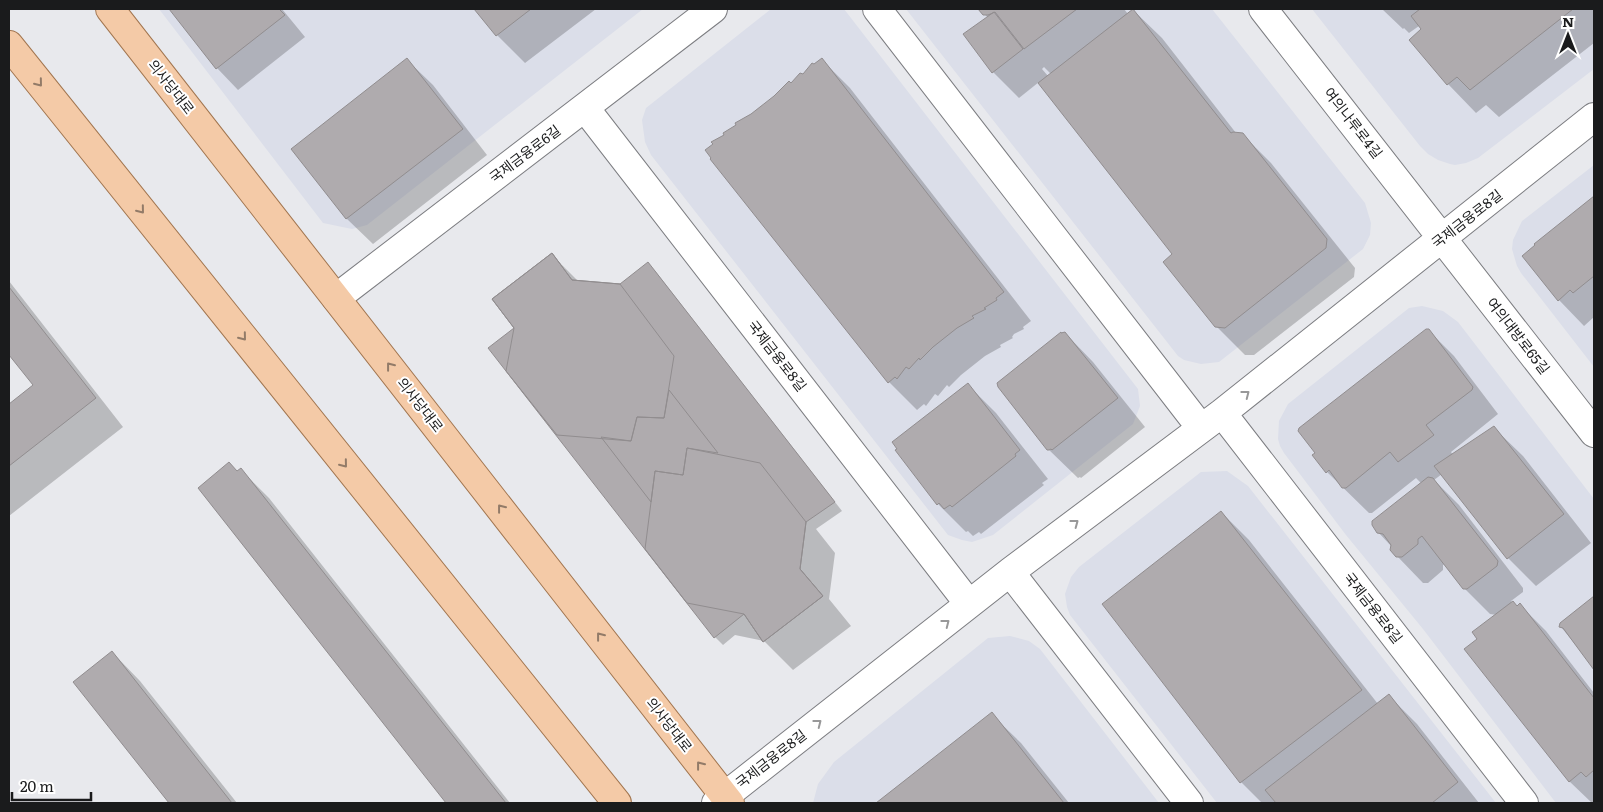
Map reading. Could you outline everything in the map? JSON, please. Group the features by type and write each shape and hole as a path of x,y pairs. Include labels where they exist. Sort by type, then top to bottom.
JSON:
{"main road":[{"name":"의사당대로","path":"110,9 336,298 723,801"},
{"path":"9,46 617,803"}],"street":[{"name":"국제금융로6길","path":"336,298 713,9"},
{"name":"국제금융로8길","path":"877,9 1524,803"},
{"name":"여의나루로4길","path":"1263,9 1442,238"},
{"name":"국제금융로8길","path":"585,108 969,604"},
{"name":"국제금융로8길","path":"723,801 969,604 1211,420 1594,117"},
{"name":"여의대방로65길","path":"1442,238 1594,433"},
{"path":"1010,572 1189,803"}],"shaded area":[{"path":"159,9 643,9 367,225 352,229 323,223"},
{"path":"771,9 844,9 1138,389 1140,406 1133,424 993,535 972,542 948,535 651,155 645,142 642,120 646,108"},
{"path":"906,9 1212,9 1365,203 1371,223 1370,235 1363,249 1219,362 1201,364 1184,360 1178,356"},
{"path":"1312,9 1594,9 1594,69 1478,158 1466,163 1450,164 1428,154 1420,146"},
{"path":"1594,165 1594,367 1521,273 1512,249 1513,240 1522,221"},
{"path":"1422,306 1443,311 1458,322 1594,499 1594,803 1556,803 1423,629 1346,535 1280,446 1278,439 1279,421 1288,404 1409,308"},
{"path":"1227,471 1248,486 1496,803 1217,803 1070,615 1065,594 1071,577 1079,567 1201,472"},
{"path":"1010,636 1029,641 1040,649 1159,803 813,803 818,784 834,762 988,638"}],"building":[{"path":"169,9 279,9 285,15 216,69"},
{"path":"474,9 531,9 496,36"},
{"path":"978,9 1077,9 1024,49 995,12 983,15"},
{"path":"1133,9 1231,133 1243,133 1327,239 1326,248 1225,328 1215,327 1163,262 1172,254 1038,83"},
{"path":"1420,9 1573,9 1470,90 1457,77 1447,85 1409,40 1421,29 1411,16"},
{"path":"994,12 1023,49 992,73 963,34"},
{"path":"407,58 463,129 346,219 291,149"},
{"path":"822,58 1004,292 996,298 997,300 984,308 986,309 972,316 974,318 957,328 920,360 919,358 909,369 906,367 897,379 895,377 888,383 710,159 705,150 713,144 711,142 724,135 723,133 736,125 735,123 751,114 789,81 791,83 800,73 803,74 812,63 814,64"},
{"path":"1594,196 1594,276 1573,293 1570,290 1558,301 1522,256 1534,244"},
{"path":"552,253 572,280 620,284 648,262 835,502 806,522 800,569 823,596 763,642 744,614 714,638 488,348 514,328 492,299"},
{"path":"552,253 572,280 620,284 674,356 664,418 637,417 631,441 557,435 506,371 514,328 492,299"},
{"path":"9,287 96,398 9,466 9,404 33,385 9,355"},
{"path":"1426,329 1429,329 1473,387 1472,390 1426,425 1434,435 1398,462 1390,452 1346,488 1342,488 1329,470 1326,473 1312,455 1315,453 1298,431 1299,428"},
{"path":"1061,332 1065,332 1118,398 1052,450 1047,450 998,387 997,383"},
{"path":"968,383 1020,450 1015,454 1016,456 952,507 950,505 944,509 939,503 937,505 895,450 897,449 892,442"},
{"path":"669,390 718,453 687,448 683,475 655,471 651,502 601,437 631,441 637,417 664,418"},
{"path":"1494,426 1564,514 1507,559 1434,466"},
{"path":"687,448 760,463 806,522 800,569 823,596 763,642 744,614 687,603 645,549 655,471 683,475"},
{"path":"229,462 237,471 241,468 506,803 446,803 198,488"},
{"path":"1428,477 1433,478 1498,561 1497,566 1467,589 1463,589 1422,536 1418,539 1418,544 1402,557 1396,557 1390,550 1391,545 1383,534 1377,533 1372,525 1372,521"},
{"path":"1221,511 1362,690 1240,783 1102,604"},
{"path":"1594,596 1594,670 1563,628 1559,627 1560,623"},
{"path":"1513,601 1517,606 1520,603 1594,698 1594,770 1586,777 1581,772 1569,782 1464,649 1477,639 1472,632"},
{"path":"112,651 232,803 169,803 73,682"},
{"path":"1389,694 1458,782 1432,803 1276,803 1265,790"},
{"path":"992,712 1064,803 876,803"}]}
